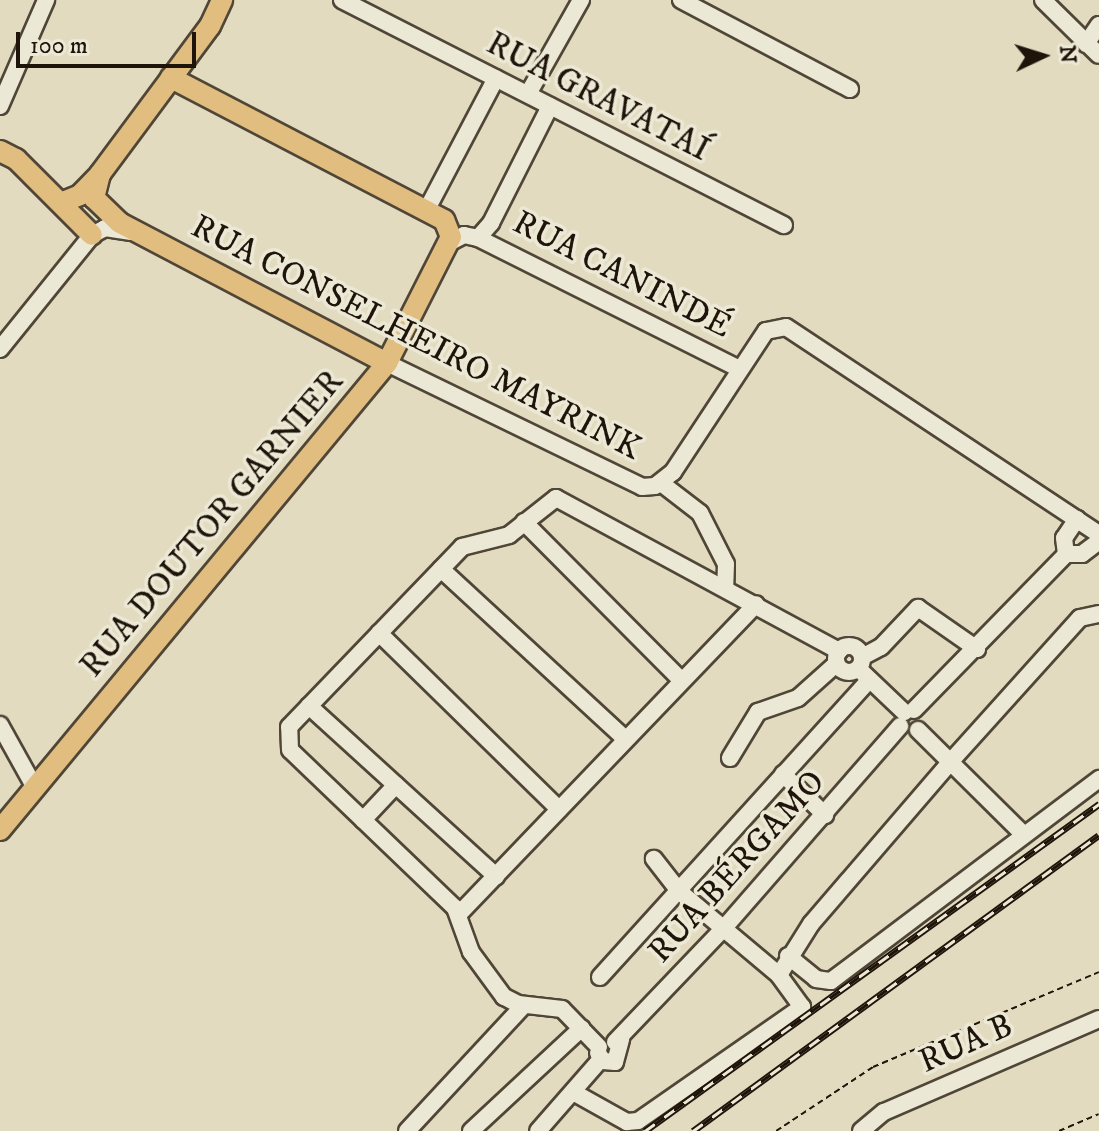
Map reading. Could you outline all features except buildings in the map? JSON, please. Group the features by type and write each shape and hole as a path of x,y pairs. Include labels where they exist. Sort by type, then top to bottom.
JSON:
{"main road":[{"path":"63,202 80,195 100,174 210,26 222,0"},
{"path":"171,78 435,215 449,243"},
{"path":"0,151 63,202 92,235"},
{"path":"100,174 94,193 101,209 147,238"},
{"name":"RUA CONSELHEIRO MAYRINK","path":"147,238 387,363"},
{"name":"RUA DOUTOR GARNIER","path":"0,830 387,363 449,243"}],"street":[{"path":"0,106 46,0"},
{"name":"RUA GRAVATAÍ","path":"342,0 784,225"},
{"path":"528,94 581,0"},
{"path":"681,0 850,89"},
{"path":"1043,0 1093,50"},
{"path":"1093,50 1099,25"},
{"path":"435,215 496,78"},
{"path":"449,243 464,235 485,242 491,223 550,106"},
{"name":"RUA CONSELHEIRO MAYRINK","path":"92,235 120,229 147,238"},
{"path":"0,349 92,235"},
{"name":"RUA CANINDÉ","path":"485,242 738,368"},
{"name":"RUA CONSELHEIRO MAYRINK","path":"387,363 626,483 642,487 661,483 766,331 794,329 1099,534"},
{"path":"661,483 700,513 726,564 725,587"},
{"path":"606,1049 556,1006 524,1005 504,997 475,959 459,914 287,745 289,727 466,545 503,539 549,500 568,500 756,604 837,657 846,673 863,669 1023,834"},
{"name":"RUA BÉRGAMO","path":"1066,554 1064,538 1077,519"},
{"path":"524,522 681,680"},
{"name":"RUA BÉRGAMO","path":"538,1131 606,1049 724,928 910,720 1066,554 1082,554 1099,541"},
{"path":"441,569 625,739"},
{"path":"459,914 756,604"},
{"name":"RUA BÉRGAMO","path":"600,977 783,774 863,669 918,608 977,649"},
{"path":"779,975 788,956 952,760 1080,618 1099,614"},
{"path":"379,633 559,809"},
{"path":"730,758 758,712 798,698 837,657"},
{"path":"309,706 496,876"},
{"path":"0,725 35,788"},
{"path":"783,774 825,815"},
{"path":"788,956 816,979 831,981 1099,779"},
{"path":"363,820 396,785"},
{"path":"573,1092 627,1122 643,1118 799,1011 802,1000 779,975 679,891 654,859"},
{"path":"407,1131 524,1005"},
{"name":"RUA B","path":"861,1131 884,1112 1099,1019"},
{"path":"471,1131 582,1028"}],"path":[{"path":"776,1131 873,1067 1099,972"},
{"path":"1059,1131 1099,1114"}],"railway":[{"path":"645,1131 1099,804"},
{"path":"693,1131 1099,835"}]}
